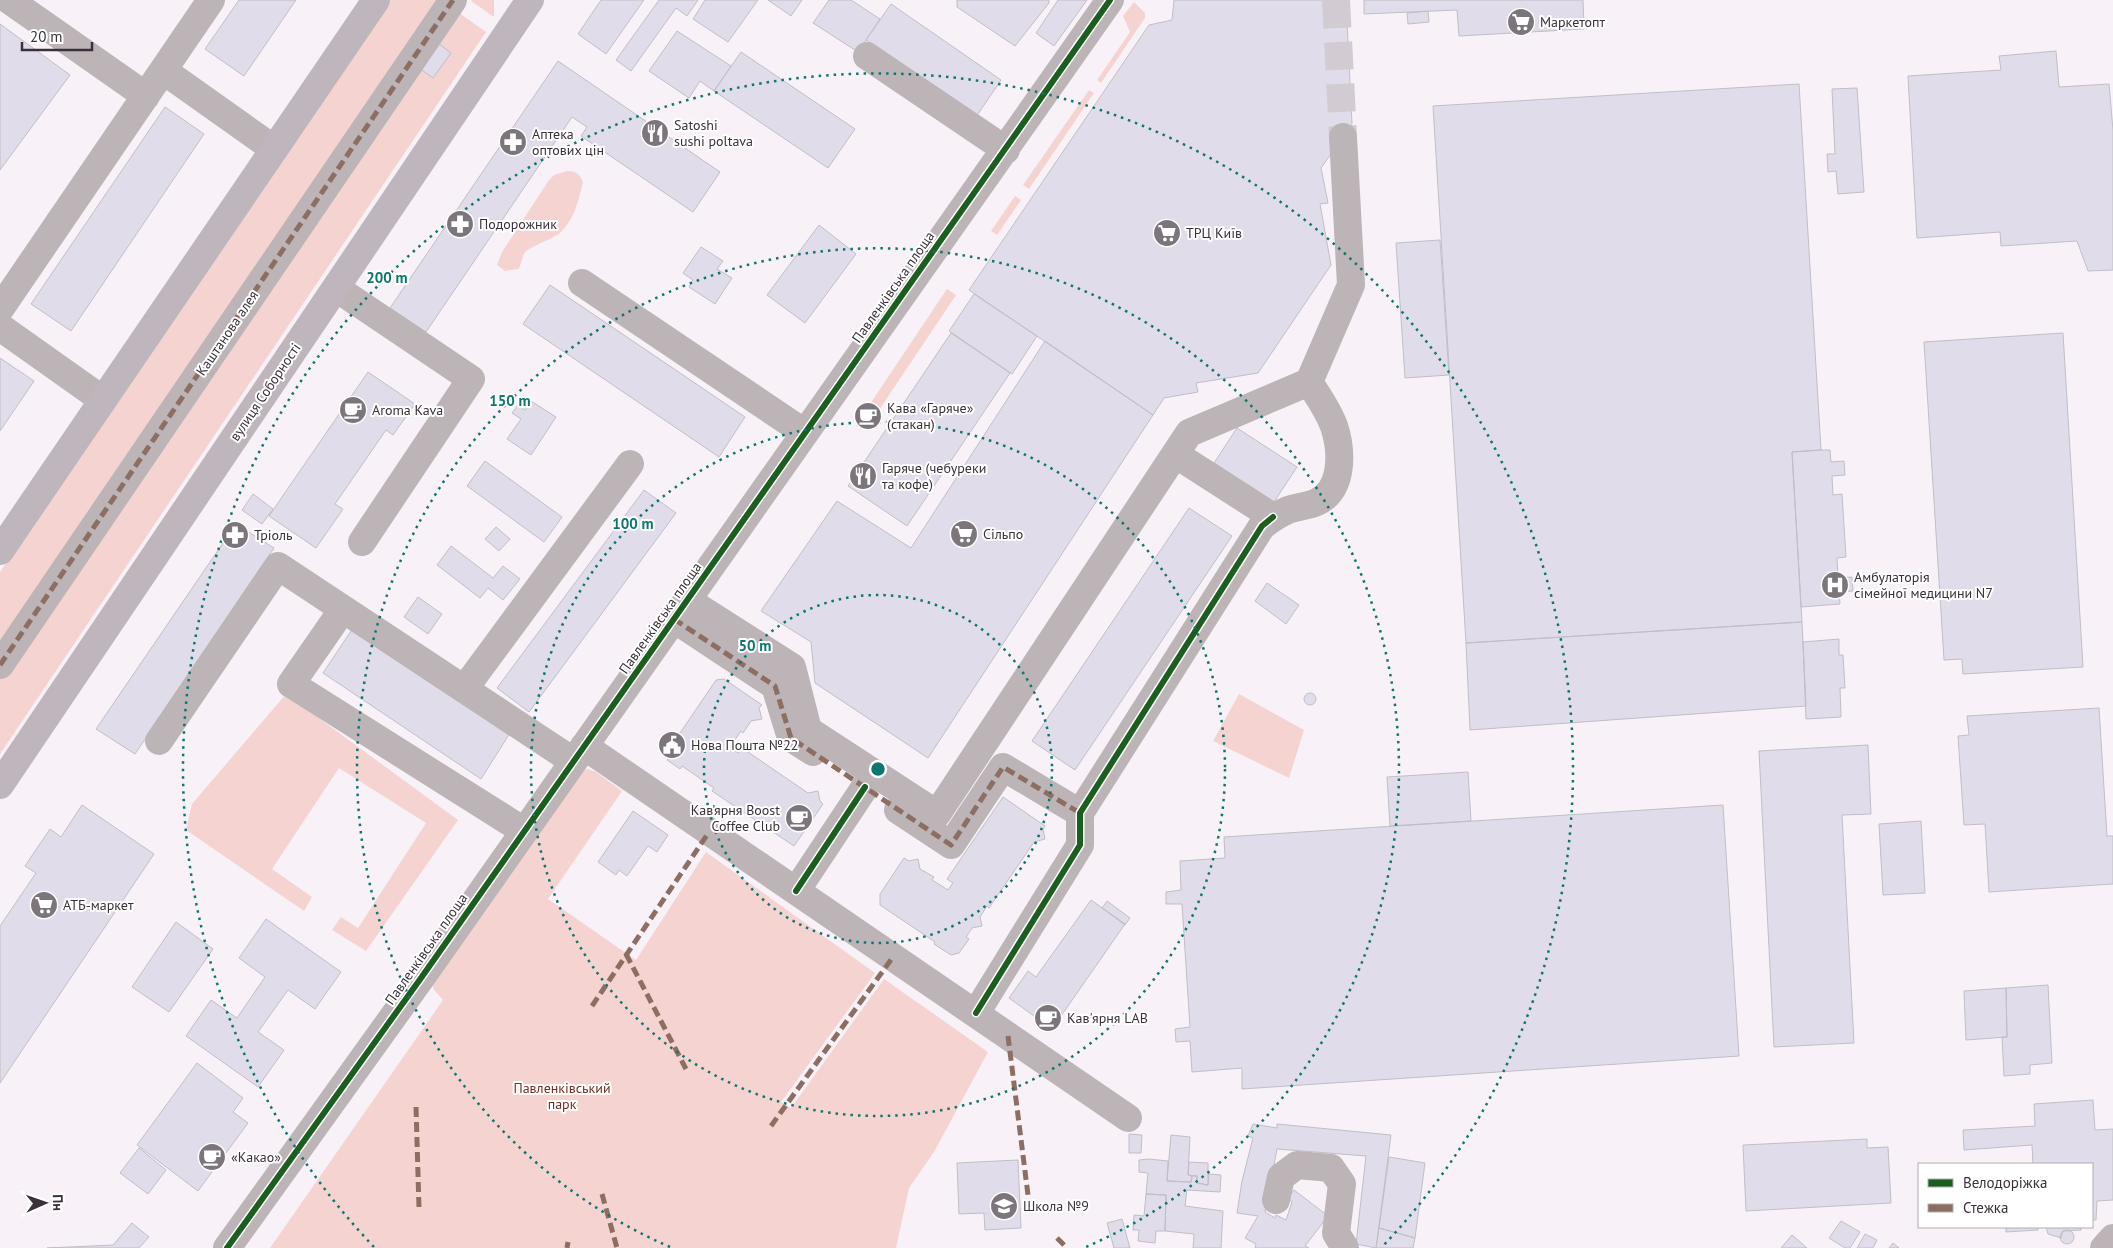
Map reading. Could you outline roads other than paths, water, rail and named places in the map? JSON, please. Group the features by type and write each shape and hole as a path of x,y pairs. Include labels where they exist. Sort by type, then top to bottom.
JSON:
{"main road":[{"path":"0,550 376,0"},
{"name":"вулиця Соборності","path":"0,784 336,288 521,6 539,0"}],"street":[{"path":"9,0 146,96"},
{"path":"0,309 211,0"},
{"name":"Каштанова алея","path":"0,665 453,0"},
{"name":"Павленківська площа","path":"227,1248 422,978 1110,0"},
{"path":"867,56 1006,150"},
{"path":"164,71 274,149"},
{"path":"681,609 792,667 808,730 938,814 1189,433 1309,382 1351,285 1343,137"},
{"path":"582,283 805,433"},
{"path":"336,288 471,379 362,542"},
{"path":"0,327 103,400"},
{"path":"976,1013 1080,845 1080,813 1262,526 1273,517 1289,510 1317,502 1326,496 1336,479 1339,454 1334,426 1309,382"},
{"path":"1175,454 1273,517"},
{"path":"465,688 630,464"},
{"path":"159,741 278,566 465,688 578,754 796,891 1128,1118"},
{"path":"343,609 291,684 524,831"},
{"path":"681,609 775,686 791,738 951,845 1003,767 1080,813"},
{"path":"796,891 865,787"},
{"path":"1276,1200 1281,1177 1297,1165 1331,1168 1342,1184 1336,1233 1345,1248"},
{"path":"2104,1248 2113,1238"}],"tunnel":[{"path":"1336,0 1343,137"}],"place":[{"name":"Маркетопт","path":"1521,22"},
{"name":"Satoshi sushi poltava","path":"655,133"},
{"name":"Аптека оптових цін","path":"513,142"},
{"name":"Подорожник","path":"460,224"},
{"name":"ТРЦ Київ","path":"1167,233"},
{"name":"Aroma Kava","path":"353,410"},
{"name":"Кава «Гаряче» (стакан)","path":"868,416"},
{"name":"Гаряче (чебуреки та кофе)","path":"863,476"},
{"name":"Сільпо","path":"964,534"},
{"name":"Тріоль","path":"235,535"},
{"name":"Амбулаторія сімейної медицини N7","path":"1835,585"},
{"name":"Нова Пошта №22","path":"672,745"},
{"name":"Кав’ярня Boost Coffee Club","path":"799,818"},
{"name":"АТБ-маркет","path":"44,905"},
{"name":"Кав'ярня LAB","path":"1048,1018"},
{"name":"«Какао»","path":"212,1157"},
{"name":"Школа №9","path":"1004,1206"}],"park label":[{"name":"Павленківський парк","path":"562,1096"}]}
